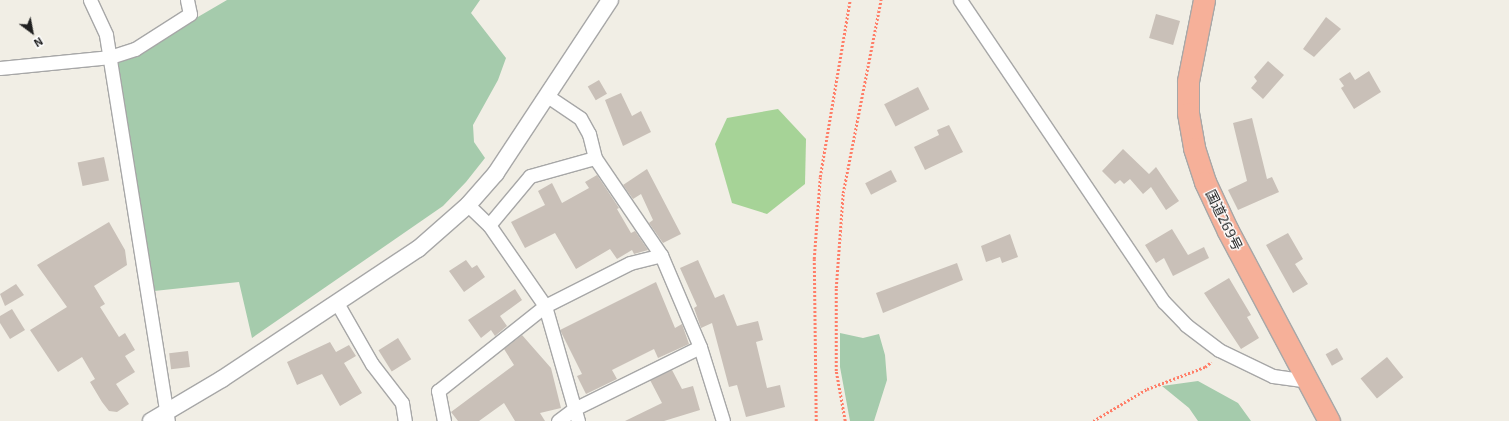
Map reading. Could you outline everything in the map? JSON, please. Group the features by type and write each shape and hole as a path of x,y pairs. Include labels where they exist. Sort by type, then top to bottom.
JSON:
{"highway":[{"name":"国道269号","path":"1204,0 1188,81 1188,113 1194,148 1205,182 1228,231 1329,421"}],"street":[{"path":"90,0 106,35 167,418"},
{"path":"0,68 110,57 135,48 183,20 190,14 187,0"},
{"path":"151,421 167,418 418,249 468,205 496,173 610,0"},
{"path":"960,0 1164,302 1186,325 1219,350 1273,376 1308,382"},
{"path":"546,95 580,118 589,134 595,158 661,255 700,347 723,421"},
{"path":"489,225 530,176 595,158"},
{"path":"468,205 489,225 544,306 576,415"},
{"path":"444,421 438,391 544,306 630,262 661,255"},
{"path":"337,303 372,364 402,403 405,421"},
{"path":"558,421 576,415 700,347"}],"path":[{"path":"816,421 814,259 820,177 850,0"},
{"path":"845,421 836,363 836,288 843,193 881,0"},
{"path":"1092,421 1147,389 1205,368 1219,350"}],"green space":[{"path":"227,0 480,0 471,13 506,58 498,80 473,125 474,142 485,158 466,182 443,206 252,338 239,282 154,291 118,73 119,63"},
{"path":"778,109 806,139 805,184 767,214 732,203 715,144 727,118"},
{"path":"840,333 863,338 879,334 885,355 887,380 874,421 850,421 840,367"},
{"path":"1198,381 1238,403 1251,421 1198,421 1189,408 1162,386"}],"building":[{"path":"1156,14 1180,21 1173,45 1149,38"},
{"path":"1326,17 1341,29 1314,57 1303,49"},
{"path":"1268,61 1284,75 1263,99 1251,88 1257,81 1254,77"},
{"path":"1369,71 1381,92 1354,109 1341,88 1344,86 1339,79 1350,72 1355,80"},
{"path":"599,80 607,94 596,100 588,86"},
{"path":"918,87 929,109 895,127 884,104"},
{"path":"621,93 632,116 641,111 651,132 623,146 605,100"},
{"path":"1252,118 1267,179 1272,177 1279,192 1238,210 1228,190 1247,181 1233,123"},
{"path":"949,125 963,152 925,170 914,147 939,135 937,130"},
{"path":"1123,149 1149,174 1156,167 1179,201 1166,210 1151,187 1143,194 1130,179 1124,184 1120,180 1115,184 1102,171"},
{"path":"104,157 109,180 83,186 78,163"},
{"path":"647,169 681,234 663,243 649,223 653,220 641,194 633,199 623,185"},
{"path":"891,170 897,182 871,195 865,183"},
{"path":"597,175 619,208 617,209 631,233 635,231 648,250 634,254 632,250 617,259 610,249 576,269 555,233 525,248 511,222 545,205 538,191 552,183 562,203 589,188 585,182"},
{"path":"109,222 125,250 127,265 94,286 105,304 100,307 119,337 125,333 135,350 125,356 135,372 116,384 129,404 117,412 109,411 102,402 90,382 95,379 82,357 58,372 30,330 67,307 37,265"},
{"path":"1172,229 1188,255 1204,247 1209,258 1173,276 1164,258 1156,263 1145,245"},
{"path":"1288,233 1303,259 1295,264 1308,284 1293,293 1266,245"},
{"path":"1010,234 1018,257 1002,263 1000,257 986,262 981,246"},
{"path":"466,260 472,268 477,265 485,277 464,292 449,271"},
{"path":"698,260 715,298 724,294 737,326 758,321 763,340 756,342 767,388 780,385 785,407 746,417 737,385 729,387 712,323 701,328 694,308 697,306 680,268"},
{"path":"957,263 963,280 883,313 876,293"},
{"path":"1229,278 1251,315 1247,317 1259,338 1241,349 1204,293"},
{"path":"656,282 675,328 682,324 689,344 658,358 654,349 612,370 617,379 586,394 577,376 582,374 560,330"},
{"path":"16,284 24,295 5,306 0,294"},
{"path":"515,289 522,300 500,316 507,326 495,336 491,330 481,338 468,320"},
{"path":"12,309 25,330 10,339 0,323 0,316"},
{"path":"522,335 551,368 561,408 540,413 545,421 515,421 504,403 479,421 458,421 451,412 514,365 504,349"},
{"path":"398,338 411,359 392,371 378,350"},
{"path":"330,342 336,352 349,345 356,356 344,363 362,393 340,406 322,374 297,385 287,362"},
{"path":"1337,348 1343,359 1332,366 1326,354"},
{"path":"188,351 190,367 171,369 169,353"},
{"path":"1387,357 1403,377 1377,399 1361,378"},
{"path":"672,370 682,389 693,386 700,410 664,421 625,421 662,403 650,380"}]}
